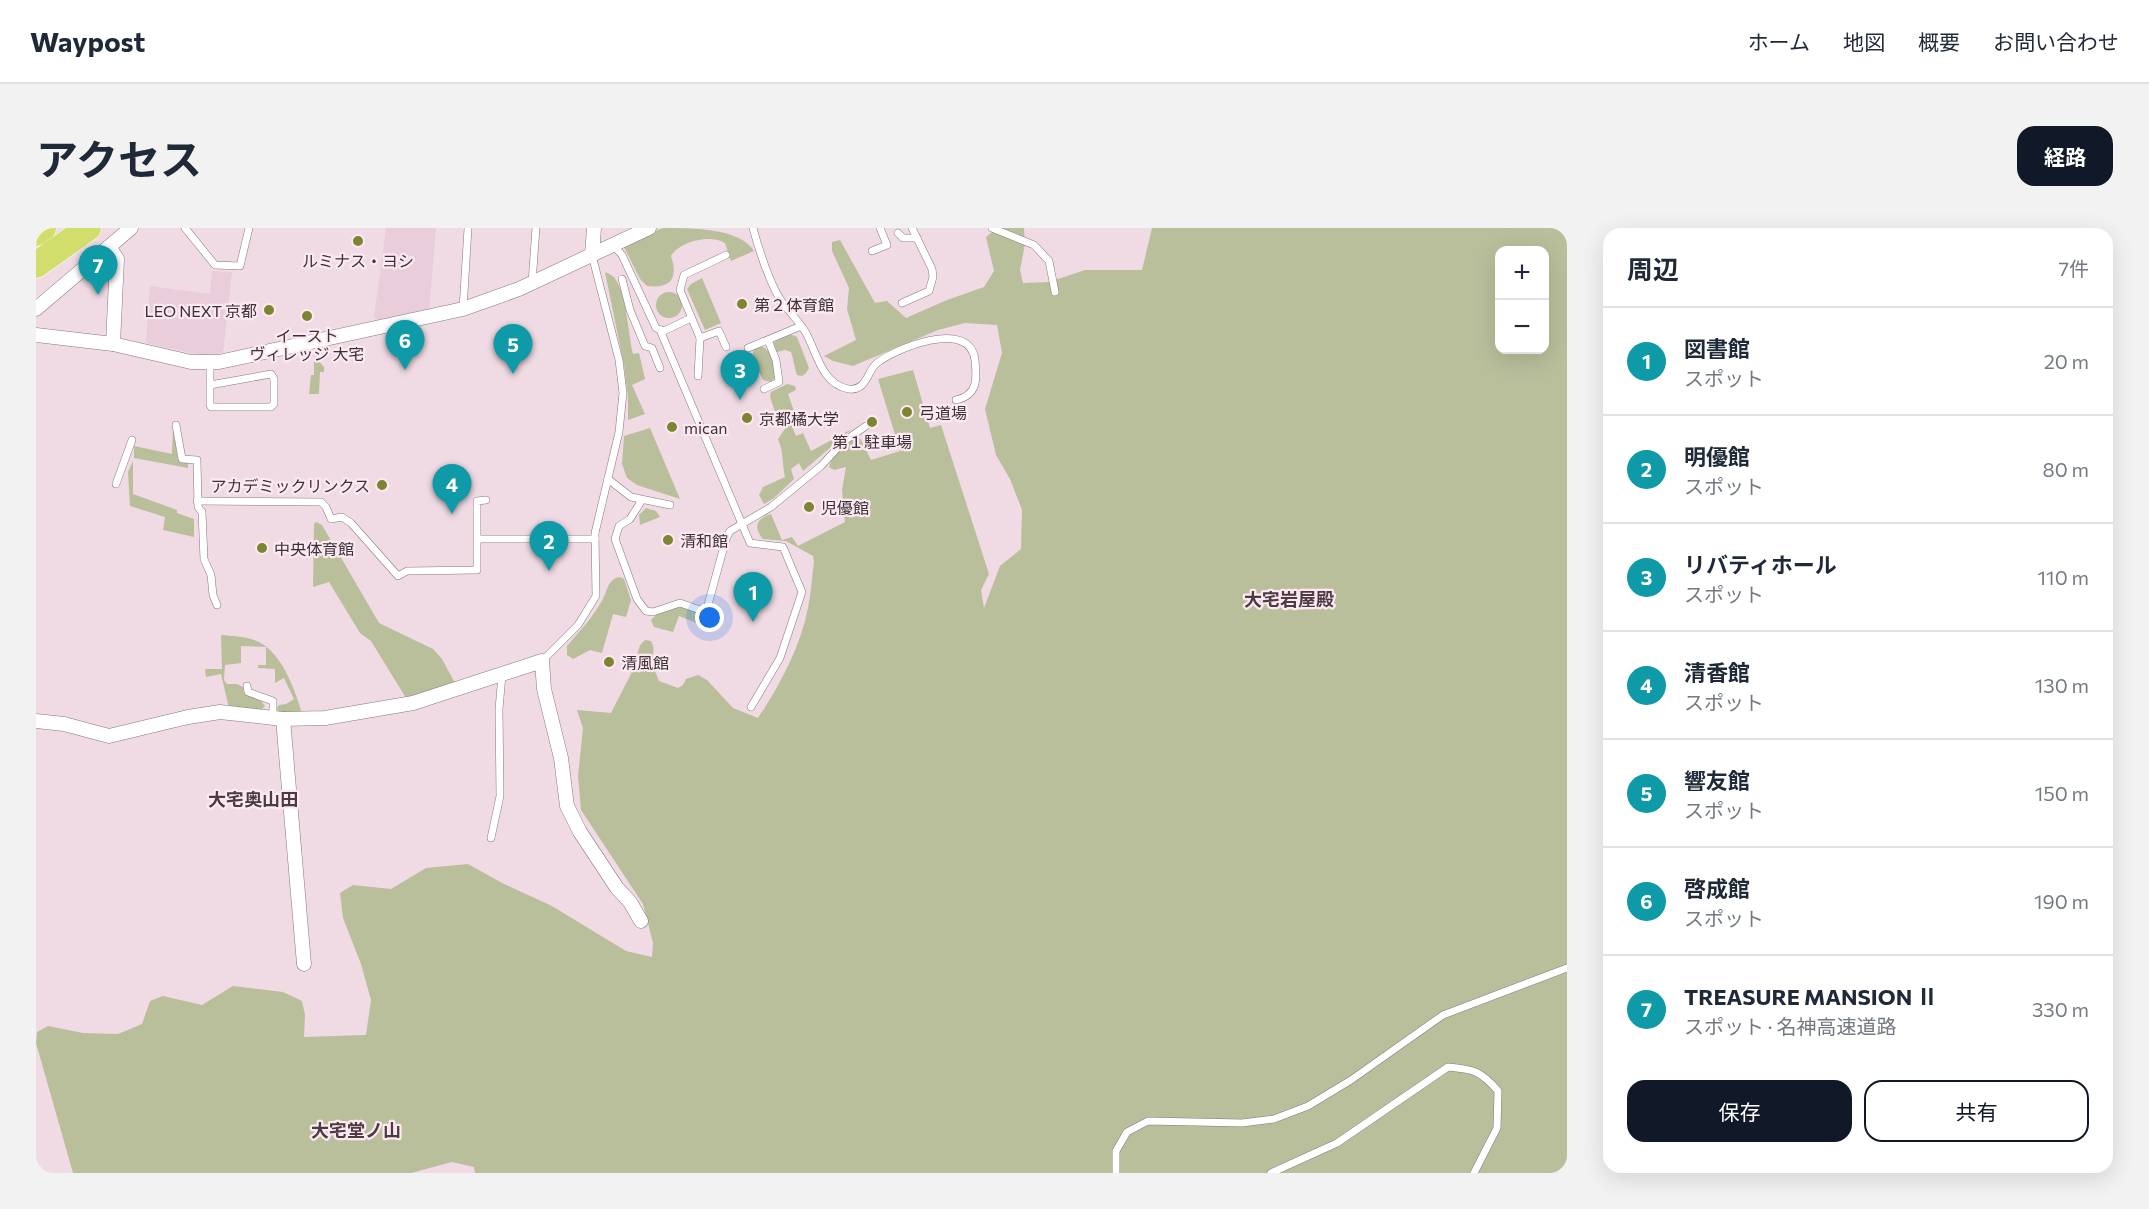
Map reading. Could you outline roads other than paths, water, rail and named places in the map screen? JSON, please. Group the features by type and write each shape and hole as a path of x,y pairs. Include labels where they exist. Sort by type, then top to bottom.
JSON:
{"highway":[{"path":"36,233 43,228"},
{"path":"36,265 88,228"}],"street":[{"path":"36,309 131,228"},
{"path":"592,255 594,228"},
{"path":"36,335 114,344 191,362 210,363 463,309 532,282 649,228"},
{"path":"110,247 117,259 114,344"},
{"path":"36,721 64,724 109,736 188,717 220,712 278,719 325,718 413,703 542,661 544,689 561,758 567,806 580,832 617,888 630,902 640,921"},
{"path":"278,719 304,964"}],"lane":[{"path":"185,228 215,264 240,266 249,228"},
{"path":"463,309 468,228"},
{"path":"532,282 536,228"},
{"path":"753,228 761,257 776,292 810,340 823,372 840,386 851,389 866,381 874,365 886,357 911,345 932,340 955,339 966,344 974,355 977,380 972,390 964,398 956,400"},
{"path":"872,251 887,245 880,228"},
{"path":"902,303 929,291 933,277 932,269 912,228"},
{"path":"992,228 1034,245 1049,261 1055,292"},
{"path":"898,233 903,238 917,238"},
{"path":"613,245 622,255 656,328 660,330 750,543 783,547 802,592 780,658 751,706"},
{"path":"542,661 578,625 596,596 595,539 619,432 623,393 619,360 592,255"},
{"path":"698,376 700,338 680,290 684,275 726,255"},
{"path":"622,279 633,317 645,346 652,348 660,368"},
{"path":"633,317 648,311"},
{"path":"660,330 664,331 691,318"},
{"path":"748,348 801,326"},
{"path":"700,338 719,331 726,347"},
{"path":"764,389 779,382 776,360 768,340"},
{"path":"210,363 210,386 211,407 271,407 274,404 274,379 271,374 210,386"},
{"path":"642,500 630,519 619,526 615,539 637,599 646,611 653,612 680,603 706,612 730,531 771,507 821,466 843,442 873,421"},
{"path":"176,425 182,459 197,460 197,501 202,512 204,559 211,575 213,595 217,605"},
{"path":"116,484 132,440"},
{"path":"608,479 631,497 670,506"},
{"path":"197,501 321,502 327,507 331,519 342,517 351,523 398,576 407,571 477,570 477,501 486,500"},
{"path":"478,539 595,539"},
{"path":"491,838 500,796 499,709 502,675"},
{"path":"247,686 248,692 282,702"},
{"path":"273,701 278,719"},
{"path":"1116,1173 1116,1151 1127,1132 1148,1121 1242,1123 1274,1119 1308,1106 1351,1080 1443,1015 1567,968"},
{"path":"1271,1173 1337,1143 1448,1067 1466,1068 1485,1076 1498,1091 1497,1128 1474,1173"}],"place":[{"name":"ルミナス・ヨシ","path":"358,241"},
{"name":"TREASURE MANSION Ⅱ","path":"98,295"},
{"name":"第２体育館","path":"742,304"},
{"name":"LEO NEXT 京都","path":"269,310"},
{"name":"イースト ヴィレッジ 大宅","path":"307,316"},
{"name":"啓成館","path":"405,370"},
{"name":"響友館","path":"513,374"},
{"name":"リバティホール","path":"740,400"},
{"name":"弓道場","path":"907,412"},
{"name":"京都橘大学","path":"747,418"},
{"name":"第１駐車場","path":"872,422"},
{"name":"mican","path":"672,427"},
{"name":"アカデミックリンクス","path":"382,485"},
{"name":"児優館","path":"809,507"},
{"name":"清香館","path":"452,514"},
{"name":"清和館","path":"668,540"},
{"name":"中央体育館","path":"262,548"},
{"name":"明優館","path":"549,571"},
{"name":"図書館","path":"753,622"},
{"name":"清風館","path":"609,662"}],"district":[{"name":"大宅岩屋殿","path":"1289,599"},
{"name":"大宅奥山田","path":"253,799"},
{"name":"大宅堂ノ山","path":"356,1130"}]}
